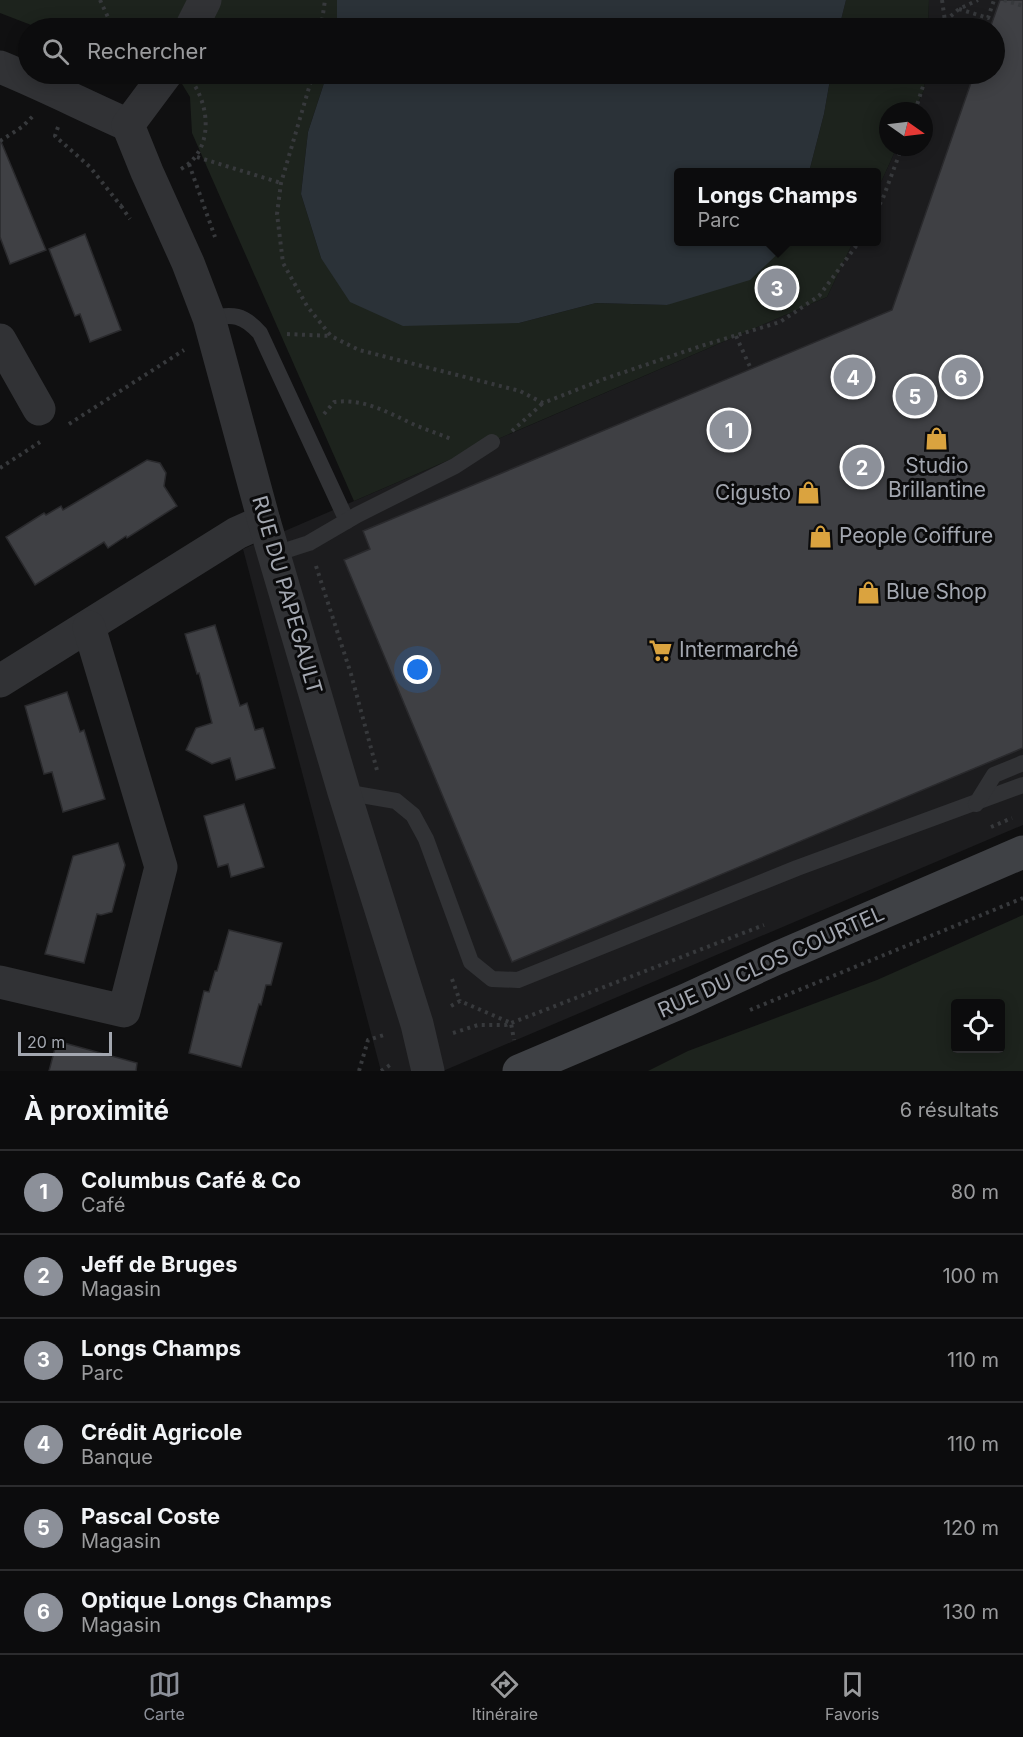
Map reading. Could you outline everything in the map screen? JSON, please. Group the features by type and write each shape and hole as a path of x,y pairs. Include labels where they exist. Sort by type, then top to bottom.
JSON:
{"main road":[{"name":"RUE DU CLOS COURTEL","path":"517,1059 676,1005 777,958 1023,852"}],"street":[{"path":"196,18 205,0"},
{"path":"0,67 18,75"},
{"path":"40,84 128,125 173,84"},
{"name":"RUE DU PAPEGAULT","path":"128,125 188,263 209,318 264,521 425,1057"},
{"path":"0,340 49,425"},
{"path":"0,681 237,533 264,521"},
{"path":"0,982 124,1011 161,867 89,627"}],"lane":[{"path":"209,318 226,315 239,316 260,333 347,521"},
{"path":"274,554 309,543 455,466 492,442"},
{"path":"976,804 994,775 1023,763"},
{"path":"344,792 396,801 413,815 426,839 471,962 492,979 518,980 796,868 1023,785"}],"path":[{"path":"100,0 108,18"},
{"path":"322,18 325,0"},
{"path":"942,0 945,18"},
{"path":"948,18 959,9 978,0"},
{"path":"959,9 988,18 994,0"},
{"path":"1004,0 1023,6"},
{"path":"186,84 202,99 206,117 204,140 196,157 281,183"},
{"path":"310,84 281,183 277,214 283,263 306,306 331,336 359,350 520,391 543,403"},
{"path":"918,102 924,84"},
{"path":"71,97 55,136 90,167 121,206 153,185"},
{"path":"881,202 899,156"},
{"path":"308,440 334,402 347,400 376,406 419,427 454,440 492,442 514,430 543,403 604,379 780,322 819,296 856,246"},
{"path":"260,333 331,336"},
{"path":"736,336 751,369"},
{"path":"0,468 49,425 189,347"},
{"path":"990,827 1012,818"},
{"path":"749,1010 1023,898"},
{"path":"425,1057 478,1024 506,1025 765,925"},
{"path":"451,1006 460,1001 510,1023"},
{"path":"510,1023 517,1059"},
{"path":"359,1071 368,1040 384,1035"}],"shaded area":[{"path":"0,0 337,0 337,18 18,18 18,20 0,13"},
{"path":"337,0 846,0 842,18 337,18"},
{"path":"846,0 929,0 928,18 842,18"},
{"path":"929,0 1023,0 1023,825 443,1071 381,1071 243,549 827,297 851,246 881,246 881,182 893,156 933,156 933,102 918,102 924,84 1005,84 1005,18 928,18"},
{"path":"182,84 324,84 308,132 301,194 321,258 519,323 596,303 667,305 786,246 851,246 827,297 354,501 192,133 190,97"},
{"path":"324,84 829,84 810,168 674,168 674,246 786,246 750,280 667,305 596,303 519,323 403,326 350,302 321,258 301,194 308,132"},
{"path":"829,84 924,84 918,102 879,102 879,156 893,156 881,182 881,168 810,168"},
{"path":"1023,915 1023,1071 648,1071 688,1051 877,980"}],"building":[{"path":"1000,0 1023,0 1023,748 512,962 344,560 370,549 363,531 892,310 971,84 1005,84 1005,18 994,18"},
{"path":"0,139 46,250 10,264 0,237"},
{"path":"85,234 121,330 90,342 80,314 75,316 49,249"},
{"path":"147,460 160,463 166,473 164,486 177,506 108,548 104,542 35,585 6,537 44,513 46,515 61,506 63,510"},
{"path":"215,625 240,706 247,703 255,730 263,728 275,768 236,780 230,758 212,764 186,750 196,728 212,723 199,673 197,674 185,634"},
{"path":"67,692 80,732 84,730 105,799 63,812 52,772 44,774 25,706"},
{"path":"244,804 264,867 231,877 228,864 218,867 204,816"},
{"path":"118,843 125,865 112,912 97,914 84,963 45,954 73,856"},
{"path":"229,930 282,943 271,985 266,985 261,1005 259,1004 241,1067 189,1053 204,991 209,992"},
{"path":"57,1041 137,1063 136,1071 49,1071"}],"place":[{"name":"Longs Champs","path":"777,288"},
{"name":"Crédit Agricole","path":"853,377"},
{"name":"Optique Longs Champs","path":"961,377"},
{"name":"Pascal Coste","path":"915,396"},
{"name":"Columbus Café & Co","path":"729,430"},
{"name":"Studio Brillantine","path":"937,438"},
{"name":"Jeff de Bruges","path":"862,467"},
{"name":"Cigusto","path":"809,493"},
{"name":"People Coiffure","path":"821,536"},
{"name":"Blue Shop","path":"868,592"},
{"name":"Intermarché","path":"661,650"}]}
